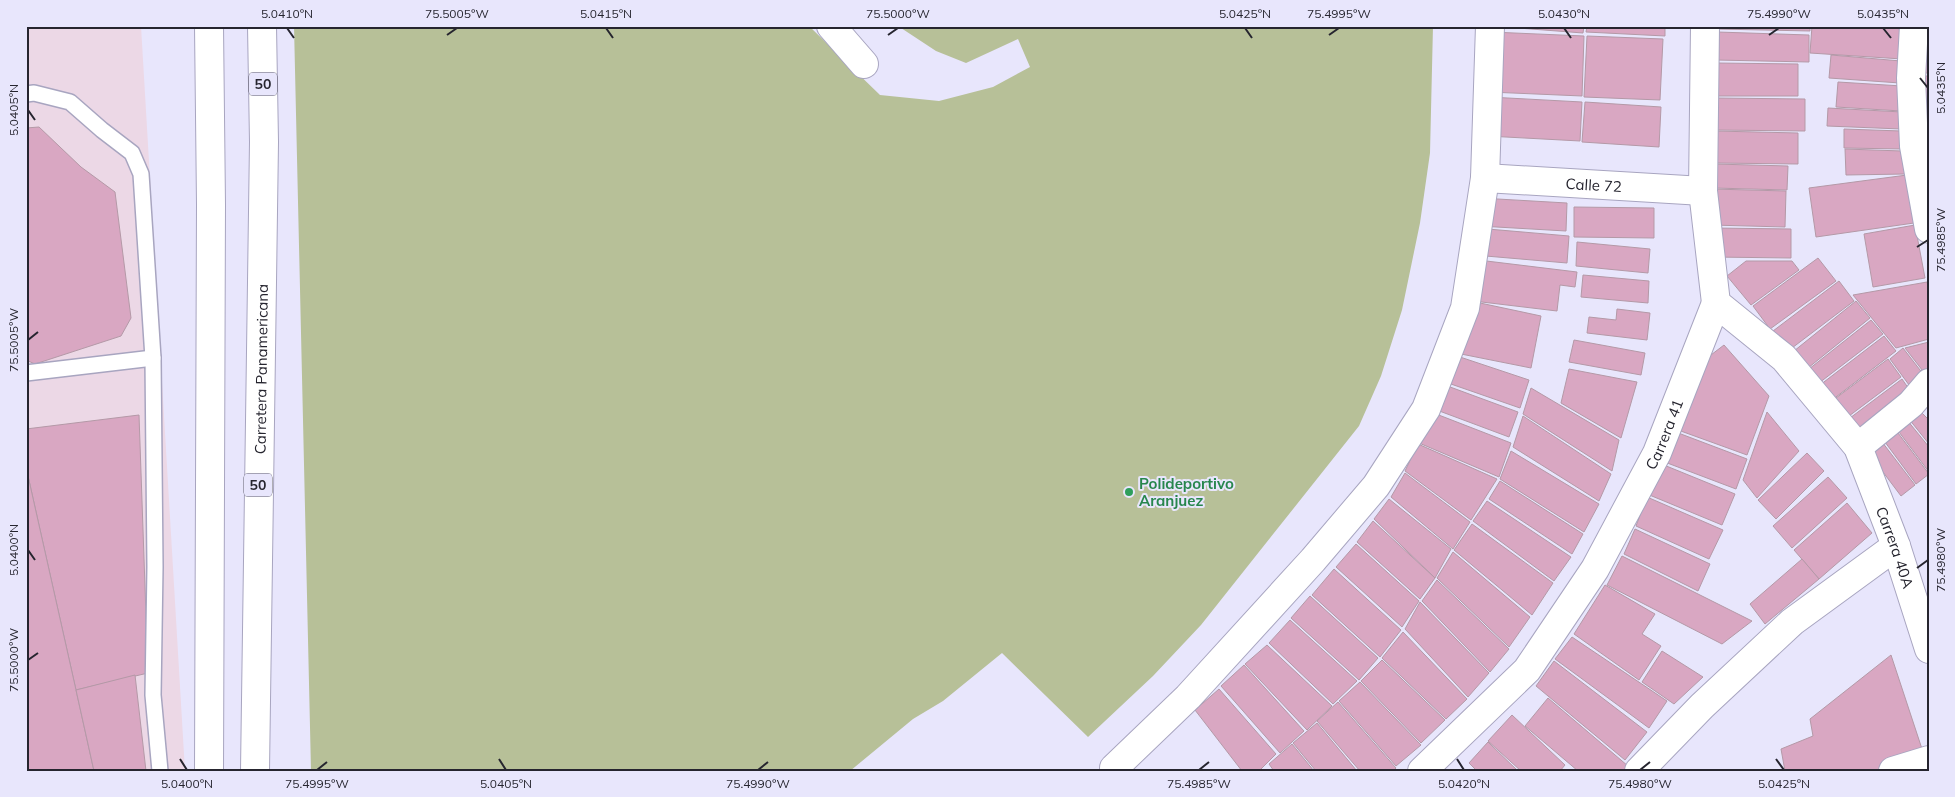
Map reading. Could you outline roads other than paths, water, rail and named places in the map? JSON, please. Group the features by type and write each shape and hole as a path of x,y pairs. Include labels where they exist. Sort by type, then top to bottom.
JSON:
{"main road":[{"path":"209,26 211,205 209,771"},
{"name":"Carretera Panamericana","path":"255,771 264,142 262,26"},
{"path":"830,26 864,64"},
{"path":"1114,770 1188,697 1313,560 1376,486 1426,409 1465,308 1485,178 1490,26"},
{"name":"Carrera 41","path":"1422,771 1527,670 1595,570 1657,453 1716,303 1703,191 1705,26"},
{"path":"1914,26 1911,78 1914,146 1929,229"},
{"name":"Calle 72","path":"1485,178 1703,191"},
{"name":"Carrera 40A","path":"1716,303 1784,358 1858,447 1896,546 1929,649"},
{"path":"1858,447 1910,404 1929,383"},
{"path":"1639,771 1702,706 1792,622 1896,546"},
{"path":"1893,771 1929,760"}],"lane":[{"path":"26,94 34,93 70,102 102,130 132,152 141,174 153,358 156,567 153,695 160,771"},
{"path":"26,373 153,358"}],"place":[{"name":"Polideportivo Aranjuez","path":"1129,492"}]}
